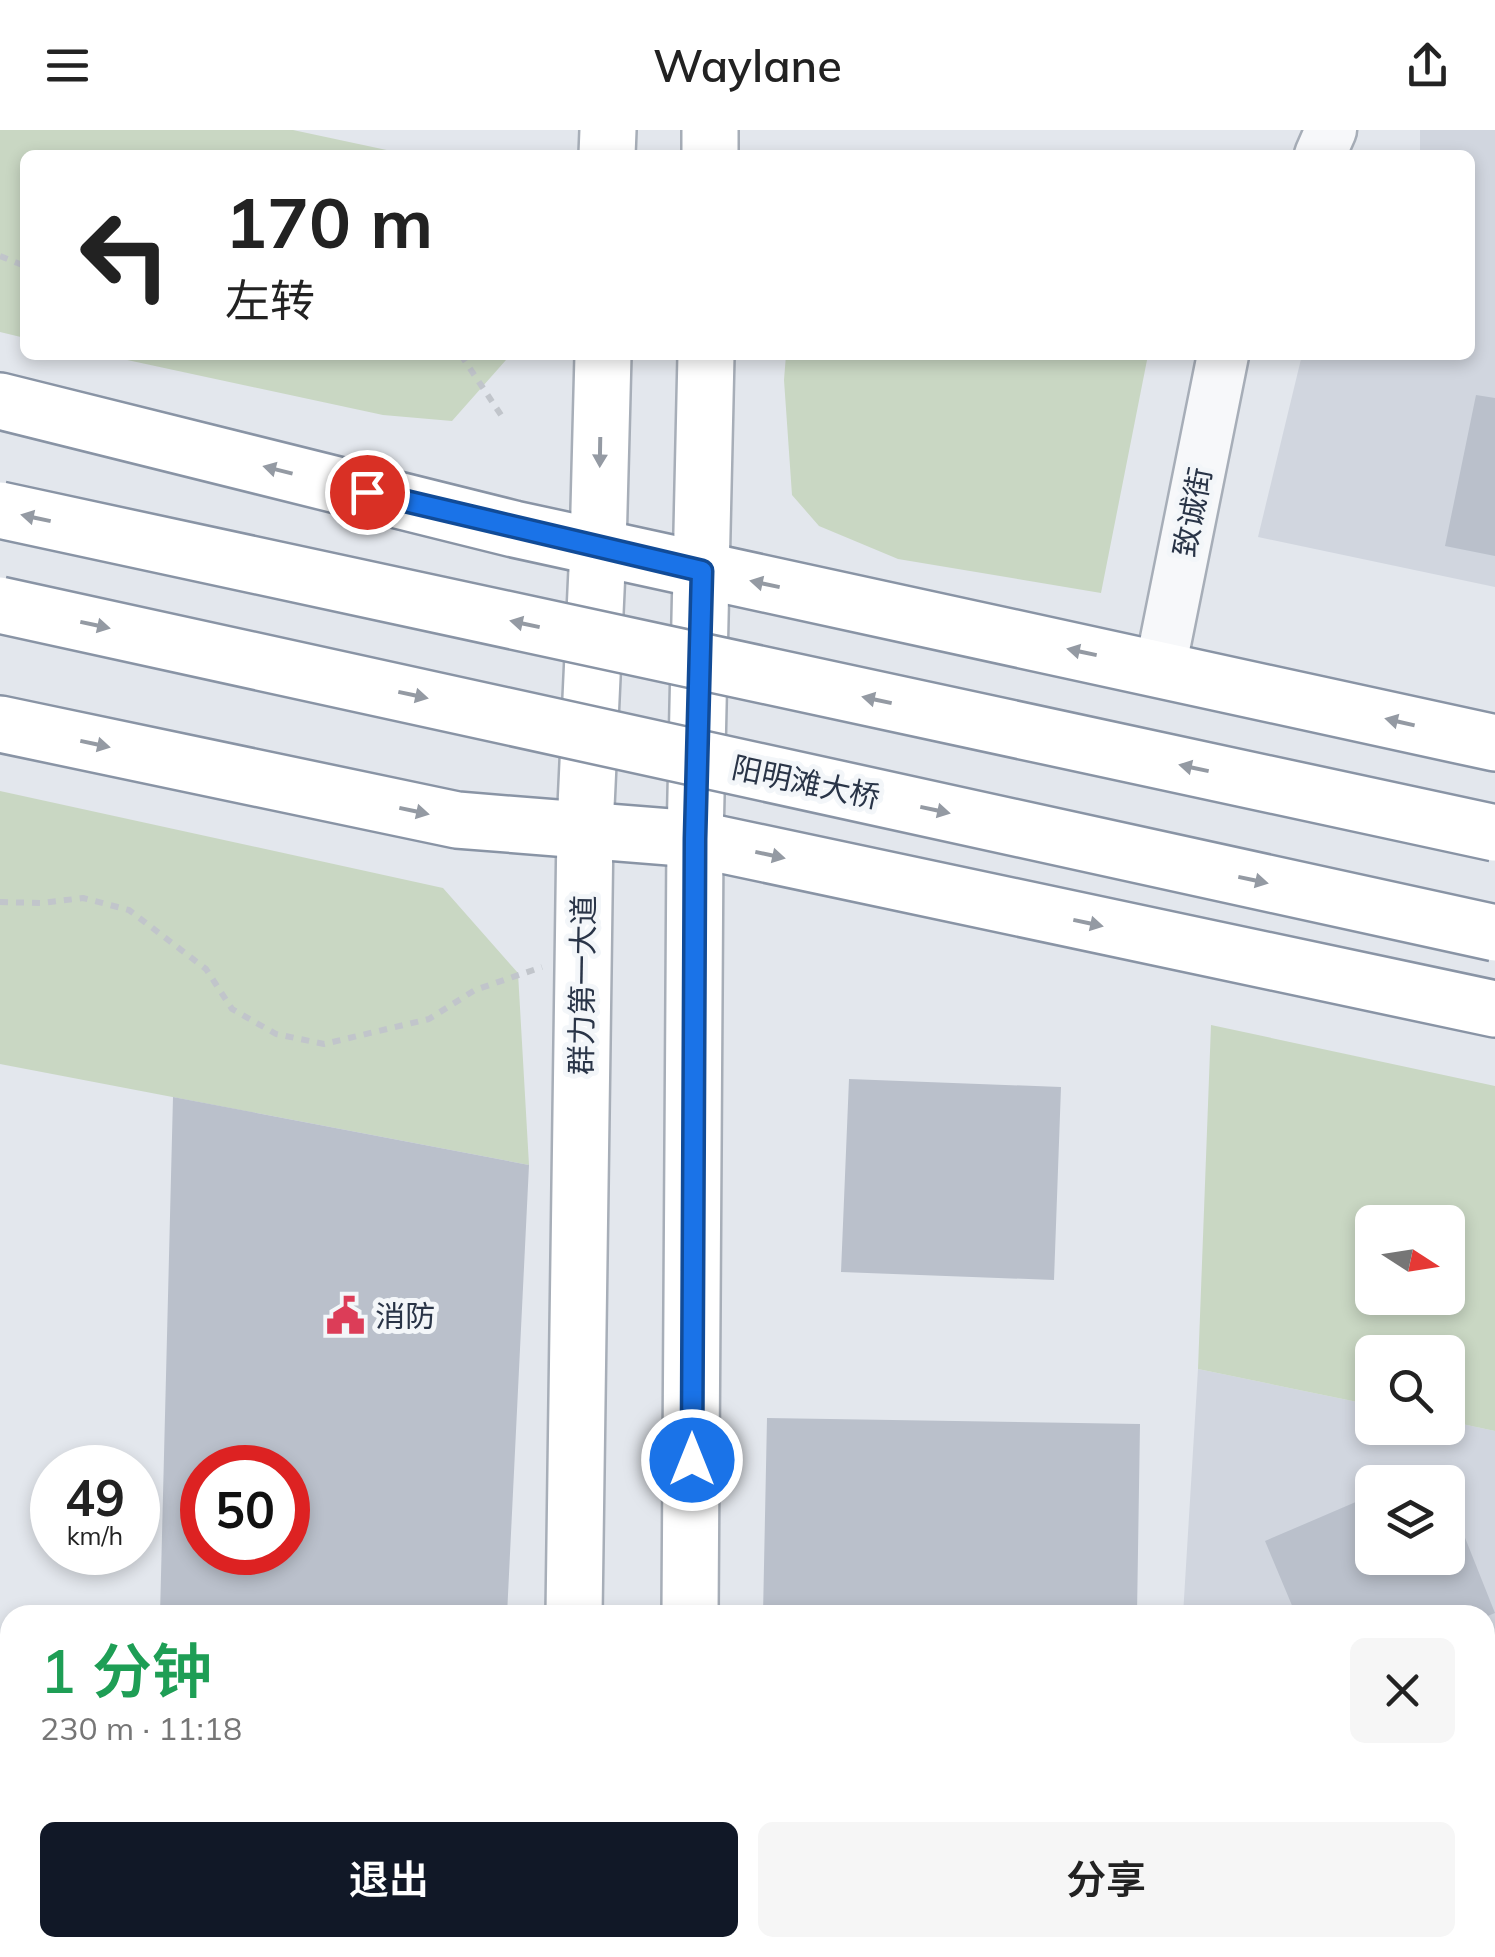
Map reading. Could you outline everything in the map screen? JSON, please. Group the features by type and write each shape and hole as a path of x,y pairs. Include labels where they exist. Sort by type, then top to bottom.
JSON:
{"main road":[{"name":"群力第一大道","path":"574,1605 584,828 598,548 602,360"},
{"path":"690,1605 695,839 706,360"},
{"path":"0,401 598,548 1495,743"},
{"path":"0,510 1495,834"},
{"name":"阳明滩大桥","path":"0,604 1495,933"},
{"path":"0,724 457,820 695,839 1495,1009"}],"street":[{"name":"致诚街","path":"1160,669 1222,360"}],"path":[{"path":"464,360 503,418"},
{"path":"0,902 83,898 128,910 206,969 232,1009 276,1034 324,1044 428,1019 475,990 583,953"}],"shaded area":[{"path":"1420,130 1495,130 1495,587 1258,537 1301,360 1475,360 1475,150 1420,150"},
{"path":"1198,1369 1355,1401 1355,1445 1465,1445 1465,1425 1495,1431 1495,1605 1184,1605"}],"green space":[{"path":"0,130 293,130 387,150 20,150 20,337 0,332"},
{"path":"127,360 506,360 452,421 383,415"},
{"path":"786,360 1147,360 1101,593 898,559 819,526 792,495"},
{"path":"0,791 443,888 518,973 529,1165 0,1064"},
{"path":"1211,1025 1495,1086 1495,1431 1465,1425 1465,1335 1355,1335 1355,1401 1198,1369"}],"building":[{"path":"1476,395 1495,398 1495,556 1445,546"},
{"path":"849,1079 1061,1087 1054,1280 841,1272"},
{"name":"消防","path":"173,1097 529,1165 507,1605 160,1605"},
{"path":"767,1418 1140,1424 1137,1605 763,1605"},
{"path":"1355,1502 1355,1575 1465,1575 1465,1538 1492,1605 1292,1605 1265,1541"}],"place":[{"name":"消防","path":"345,1316"}],"route":[{"path":"367,492 702,571 695,839 692,1460"}]}
